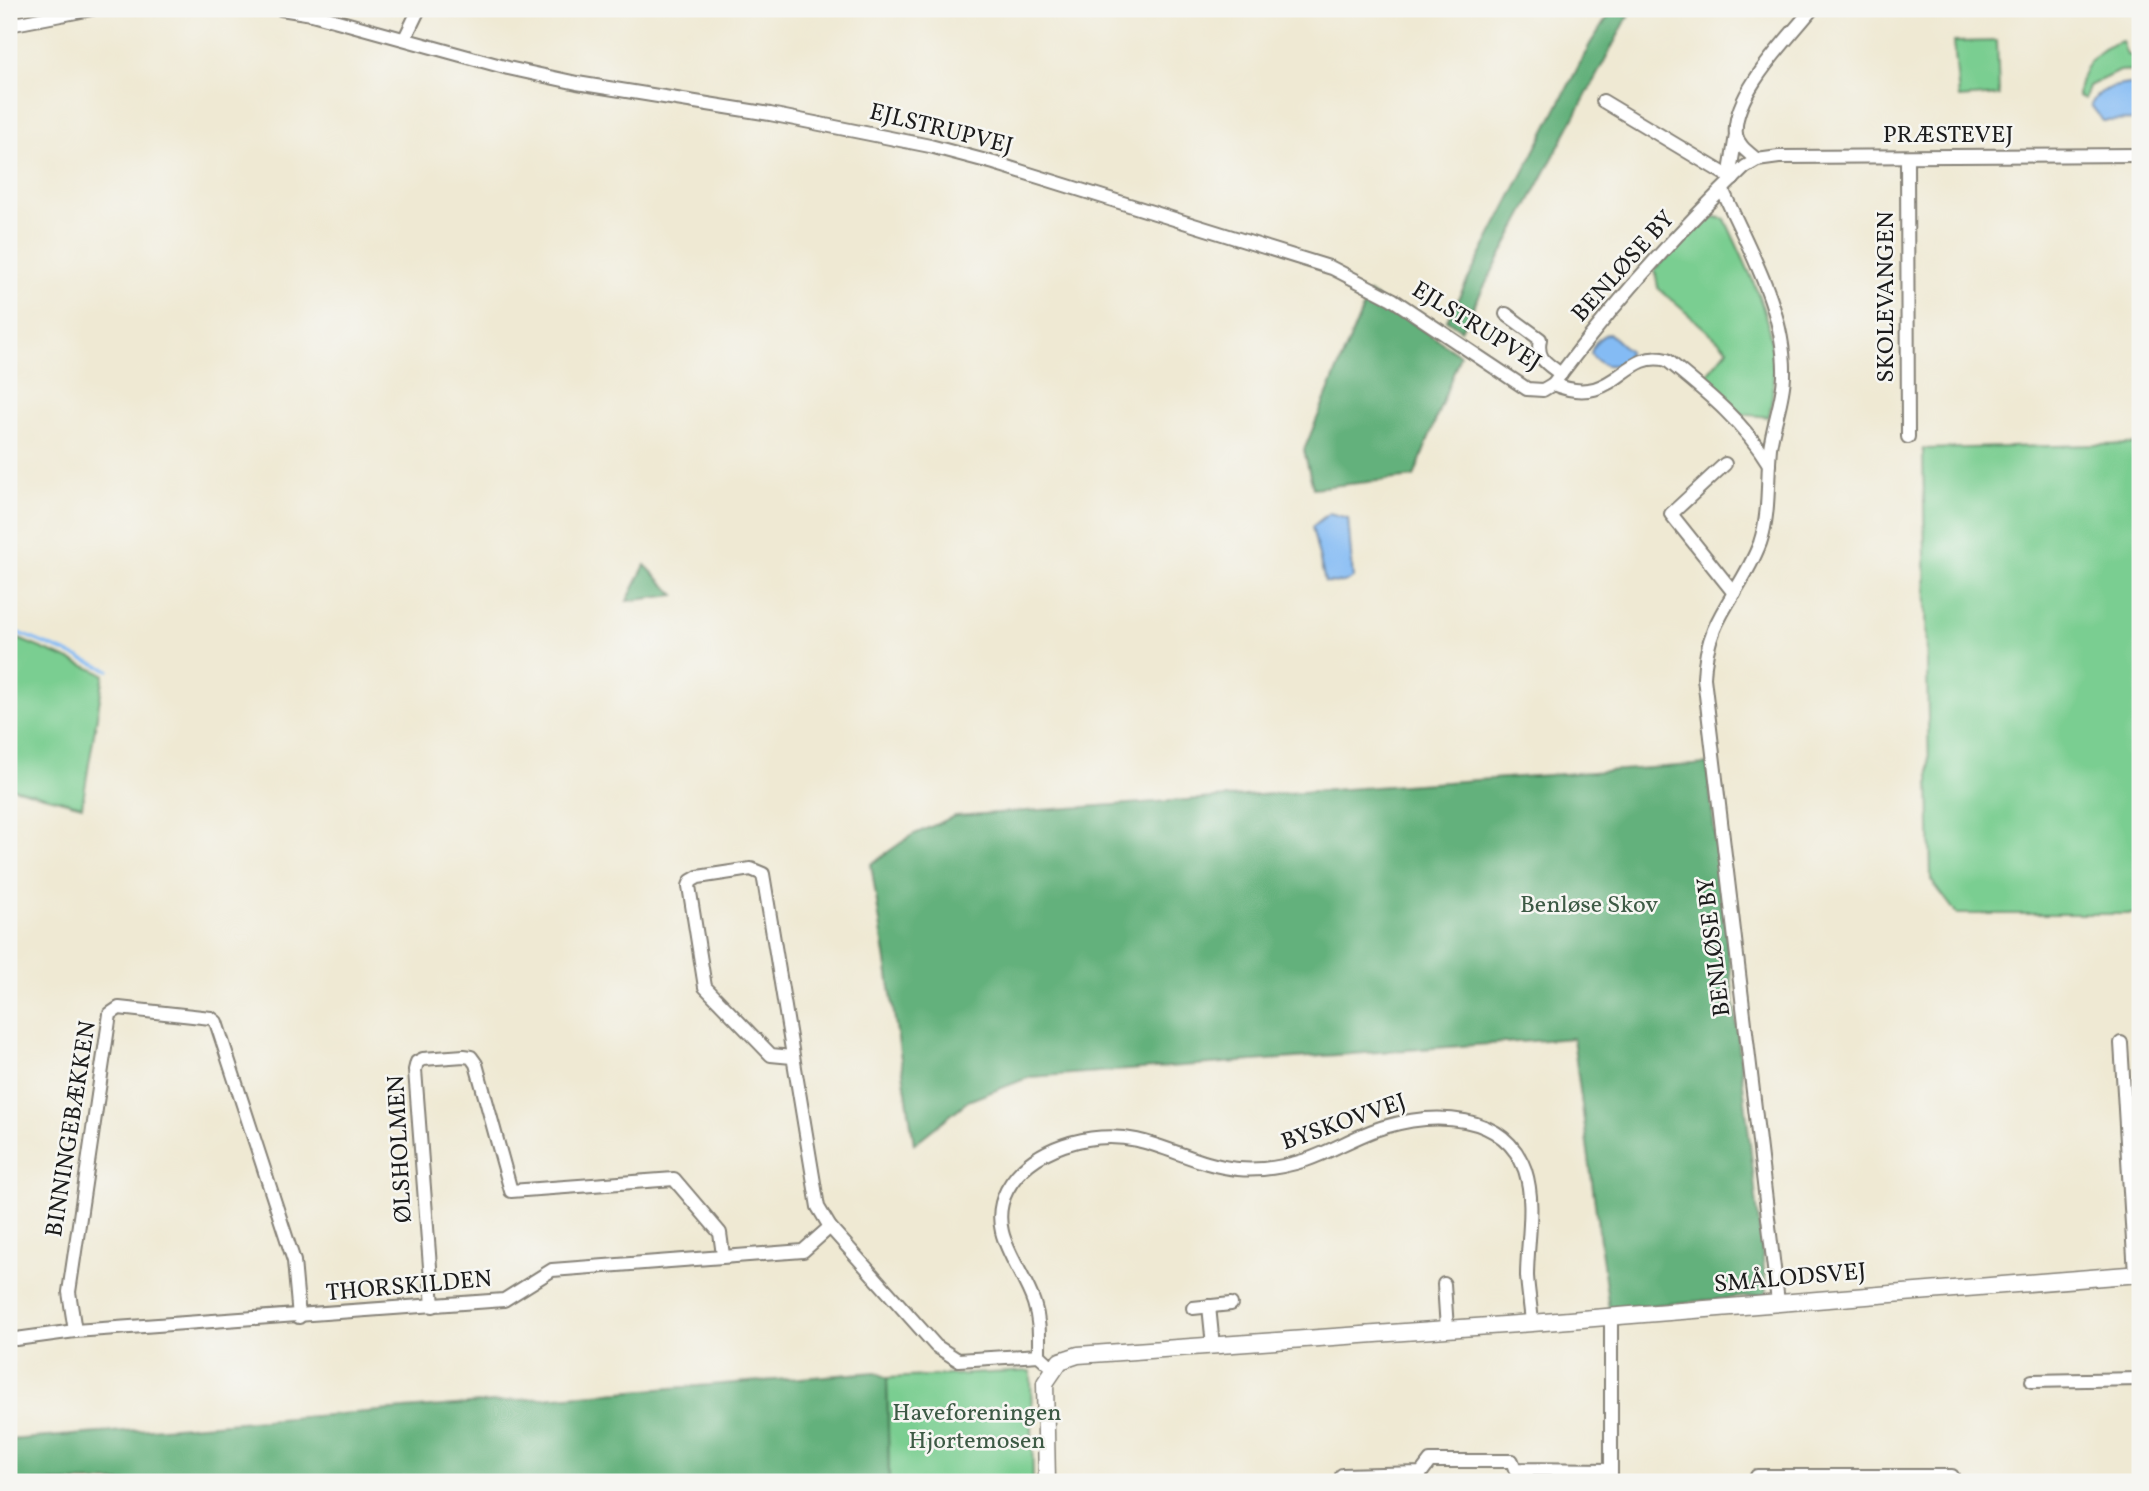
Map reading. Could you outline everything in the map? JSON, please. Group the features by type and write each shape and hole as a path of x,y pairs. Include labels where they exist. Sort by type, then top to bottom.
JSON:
{"street":[{"path":"9,24 92,9"},
{"name":"EJLSTRUPVEJ","path":"281,9 405,38 508,68 577,83 770,114 930,146 994,163 1332,268 1392,299 1527,389 1543,390 1557,379"},
{"path":"405,38 419,9"},
{"path":"1733,179 1731,166 1739,117 1755,82 1812,9"},
{"path":"1604,101 1733,179"},
{"path":"1736,135 1742,146 1757,160"},
{"name":"PRÆSTEVEJ","path":"1757,160 1779,156 1907,158 2140,155"},
{"name":"SKOLEVANGEN","path":"1907,158 1909,437"},
{"name":"BENLØSE BY","path":"1557,379 1610,310 1733,179 1757,160"},
{"name":"BENLØSE BY","path":"1723,191 1772,303 1779,330 1784,372 1783,397 1771,435 1761,540 1709,636 1704,678 1778,1303"},
{"path":"1506,314 1540,339 1537,351 1541,359 1557,379 1573,392 1590,392 1642,361 1655,357 1667,360 1732,414 1754,440 1769,464"},
{"path":"1754,440 1771,435"},
{"path":"1725,464 1671,514 1734,593"},
{"path":"792,1057 771,1055 705,986 689,886 691,881 698,877 751,869 763,874 818,1207 830,1227 936,1346 958,1360 1039,1355 1053,1368 1045,1383 1046,1482"},
{"name":"BINNINGEBÆKKEN","path":"75,1331 69,1292 110,1014 112,1009 119,1008 211,1018 216,1022 294,1261 299,1317"},
{"name":"SMÅLODSVEJ","path":"1053,1368 1060,1361 1078,1355 1532,1323 2138,1274 2121,1043"},
{"name":"ØLSHOLMEN","path":"433,1306 415,1070 417,1062 423,1059 464,1056 471,1057 476,1064 511,1191 674,1179 720,1233 723,1255"},
{"name":"BYSKOVVEJ","path":"1039,1355 1040,1322 1033,1300 1006,1247 1000,1228 1006,1192 1017,1174 1048,1151 1076,1142 1105,1138 1133,1139 1203,1163 1239,1169 1276,1168 1309,1159 1381,1127 1411,1120 1450,1119 1487,1127 1516,1153 1526,1172 1530,1216 1527,1276 1532,1323"},
{"name":"THORSKILDEN","path":"16,1339 75,1331 299,1317 504,1300 552,1270 803,1251 830,1227"},
{"path":"1444,1284 1447,1329"},
{"path":"1193,1308 1231,1304"},
{"path":"1209,1306 1213,1346"},
{"path":"1342,1482 1342,1475 1421,1473 1430,1461 1512,1461 1515,1469 1611,1476 1611,1316"},
{"path":"2032,1381 2140,1379"},
{"path":"1758,1482 1757,1476 1952,1476"}],"green space":[{"path":"1613,9 1630,13 1461,330 1447,320 1590,44"},
{"path":"1997,41 1999,95 1959,98 1954,42"},
{"path":"2122,41 2127,55 2140,57 2140,70 2119,71 2089,86 2085,99 2078,96 2082,77 2090,61 2112,44"},
{"path":"1710,216 1725,219 1765,315 1773,362 1769,417 1739,414 1706,384 1706,375 1728,349 1658,288 1655,269"},
{"path":"1369,293 1460,355 1414,477 1313,488 1304,450"},
{"path":"2140,444 2140,914 1957,914 1931,880 1923,449"},
{"path":"645,565 675,595 627,601"},
{"path":"9,635 104,674 82,806 9,787"},
{"name":"Benløse Skov","path":"1707,764 1767,1295 1609,1309 1573,1038 1030,1077 968,1101 914,1144 871,864 912,835 955,816"},
{"name":"Haveforeningen Hjortemosen","path":"1031,1371 1033,1482 889,1482 887,1378"},
{"path":"876,1372 887,1378 889,1482 9,1482 9,1440"}],"water":[{"path":"2129,84 2140,86 2140,120 2103,121 2091,105 2094,100 2107,89"},
{"path":"1609,333 1629,351 1622,361 1606,365 1591,354 1597,341"},
{"path":"1329,513 1348,518 1353,578 1344,583 1325,582 1312,527"}],"waterway":[{"path":"9,629 109,670"}]}
